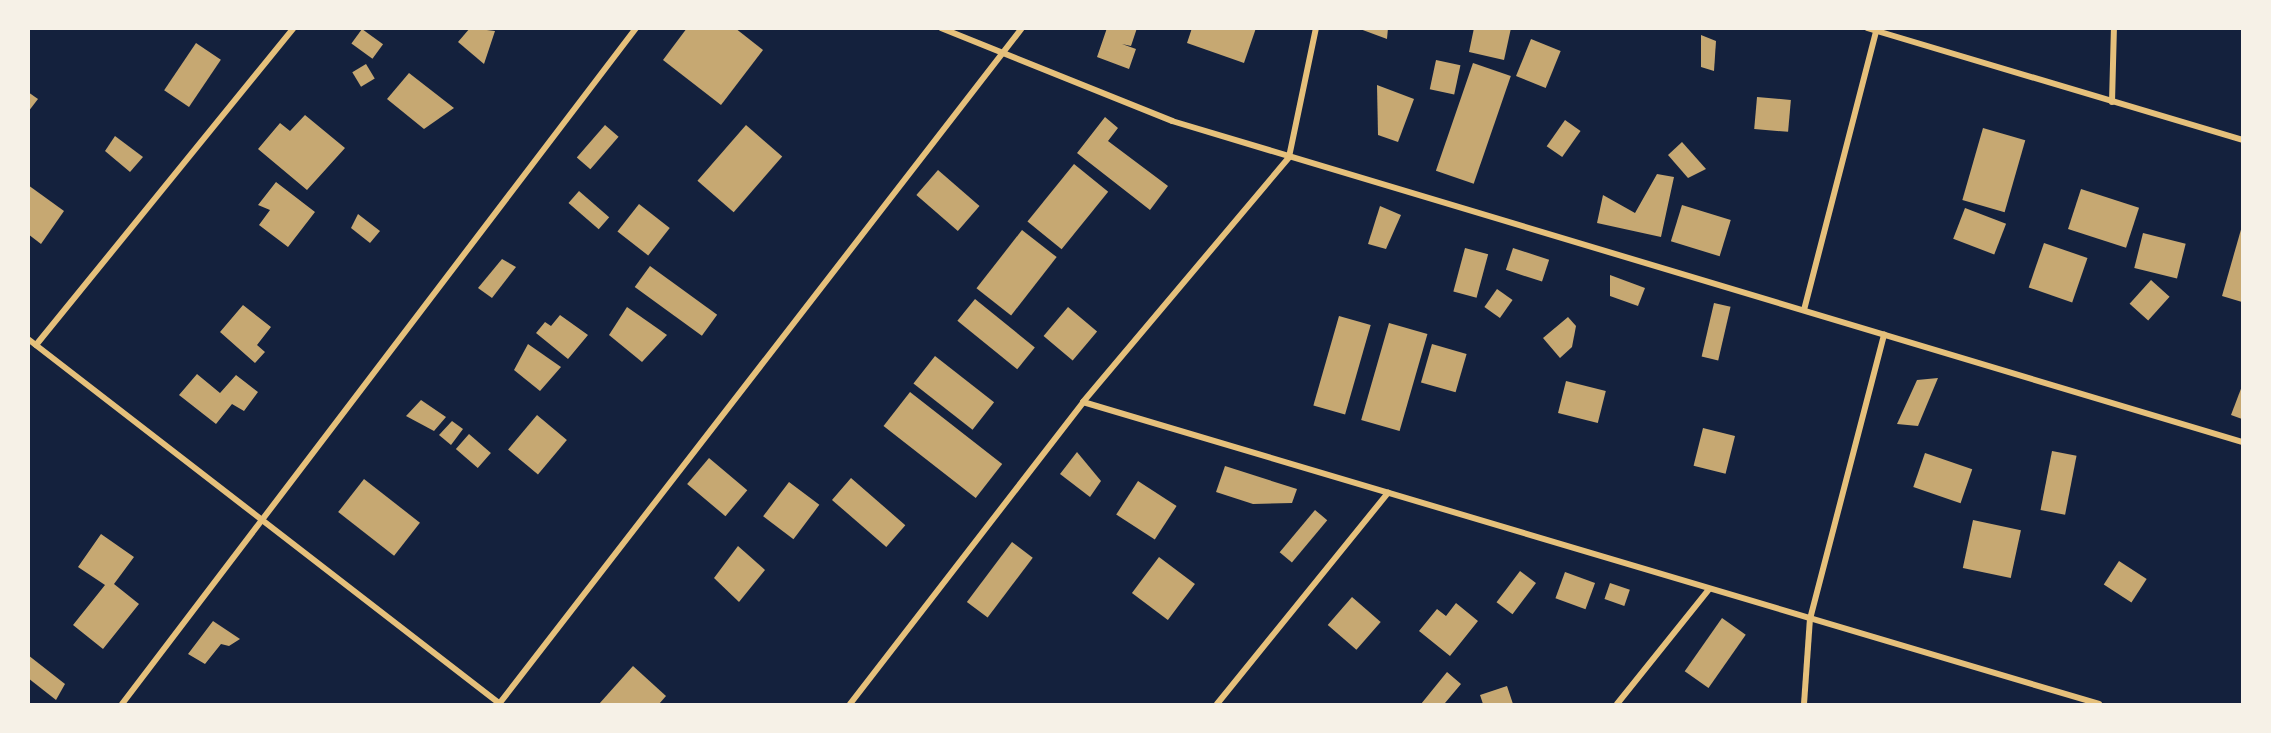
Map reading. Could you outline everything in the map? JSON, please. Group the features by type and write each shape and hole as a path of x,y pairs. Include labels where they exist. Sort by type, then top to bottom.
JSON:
{"street":[{"path":"36,345 294,28"},
{"path":"122,705 636,28"},
{"path":"941,28 1172,121 2242,442"},
{"path":"28,339 499,704 1022,28"},
{"path":"850,705 1083,402 1289,156 1316,28"},
{"path":"1867,28 2242,140"},
{"path":"2112,102 2114,28"},
{"path":"1804,310 1876,31"},
{"path":"1804,705 1810,619 1884,334"},
{"path":"1083,402 2099,705"},
{"path":"1217,705 1388,493"},
{"path":"1617,705 1709,589"}],"building":[{"path":"470,28 495,31 484,64 458,42"},
{"path":"687,28 735,28 763,50 721,105 663,60"},
{"path":"1107,28 1137,28 1131,46 1122,44 1136,49 1129,69 1097,57"},
{"path":"1192,28 1256,28 1244,63 1187,43"},
{"path":"1388,28 1387,39 1360,29"},
{"path":"1474,28 1511,28 1504,60 1469,52"},
{"path":"362,29 383,44 372,59 351,44"},
{"path":"1701,35 1716,41 1714,71 1701,67"},
{"path":"1531,39 1561,51 1546,88 1516,76"},
{"path":"196,43 221,60 189,107 164,90"},
{"path":"1436,60 1460,65 1454,95 1430,89"},
{"path":"1473,63 1511,76 1474,184 1436,171"},
{"path":"366,64 375,79 361,87 352,72"},
{"path":"409,73 454,108 424,129 387,99"},
{"path":"1377,85 1414,99 1398,142 1378,135"},
{"path":"28,92 38,99 28,112"},
{"path":"1757,97 1791,100 1788,132 1754,129"},
{"path":"305,115 345,148 307,190 258,149 280,123 290,131"},
{"path":"1105,117 1118,128 1108,141 1168,186 1150,210 1077,153"},
{"path":"1565,120 1581,131 1562,157 1547,146"},
{"path":"605,125 619,137 590,169 577,157"},
{"path":"746,125 782,156 734,212 697,181"},
{"path":"1983,128 2025,140 2005,212 1962,200"},
{"path":"115,136 143,157 130,172 105,151"},
{"path":"1682,142 1706,169 1688,178 1668,155"},
{"path":"1074,164 1108,192 1062,249 1027,222"},
{"path":"938,170 980,206 958,231 916,195"},
{"path":"1657,174 1674,177 1661,237 1597,223 1603,195 1635,213"},
{"path":"276,182 315,212 288,247 259,225 270,210 258,205"},
{"path":"28,185 64,211 41,244 28,234"},
{"path":"2081,189 2139,208 2126,248 2068,229"},
{"path":"579,191 609,217 599,229 569,203"},
{"path":"639,204 670,228 648,256 617,232"},
{"path":"1682,205 1731,220 1720,256 1671,241"},
{"path":"1380,206 1401,215 1386,249 1368,244"},
{"path":"1965,208 2006,224 1994,255 1953,239"},
{"path":"358,214 380,231 370,243 351,228"},
{"path":"2242,226 2242,302 2222,296"},
{"path":"1022,230 1057,257 1011,315 976,288"},
{"path":"2143,233 2186,244 2177,279 2134,268"},
{"path":"2044,243 2087,258 2072,302 2029,287"},
{"path":"1465,248 1488,254 1477,298 1453,291"},
{"path":"1513,248 1549,260 1542,282 1506,270"},
{"path":"502,259 516,267 492,298 478,288"},
{"path":"650,266 717,315 702,336 635,287"},
{"path":"1610,275 1645,288 1638,306 1610,296"},
{"path":"2151,280 2170,297 2148,321 2130,304"},
{"path":"1497,289 1513,300 1500,318 1484,307"},
{"path":"975,299 1035,347 1017,369 957,321"},
{"path":"1714,303 1731,307 1718,360 1702,357"},
{"path":"243,305 271,327 257,345 265,352 255,363 220,332"},
{"path":"627,307 667,335 642,362 609,335"},
{"path":"1068,307 1097,331 1073,361 1044,336"},
{"path":"560,315 588,335 568,359 536,333 545,322 551,326"},
{"path":"1339,316 1371,325 1345,414 1313,405"},
{"path":"1568,317 1576,326 1572,347 1560,358 1543,338"},
{"path":"1389,323 1427,334 1400,431 1361,420"},
{"path":"528,344 561,367 540,391 514,370"},
{"path":"1432,344 1467,354 1456,392 1421,382"},
{"path":"935,356 994,402 973,430 913,384"},
{"path":"197,374 220,393 236,375 258,392 244,411 232,404 216,424 179,395"},
{"path":"1938,378 1918,426 1897,424 1917,380"},
{"path":"1566,381 1606,391 1598,423 1558,413"},
{"path":"2242,386 2242,419 2231,415"},
{"path":"910,392 1002,464 976,498 884,426"},
{"path":"421,400 446,417 434,431 406,416"},
{"path":"537,415 567,440 538,475 508,449"},
{"path":"452,421 463,429 451,445 439,435"},
{"path":"1703,428 1735,436 1726,474 1694,466"},
{"path":"469,434 491,453 478,468 456,449"},
{"path":"2052,451 2077,456 2065,515 2041,510"},
{"path":"1077,452 1101,481 1090,497 1060,474"},
{"path":"1925,453 1972,469 1961,503 1913,487"},
{"path":"709,458 747,490 725,516 687,484"},
{"path":"1225,466 1297,489 1292,503 1253,504 1216,492"},
{"path":"851,478 905,525 886,547 832,500"},
{"path":"364,479 420,523 394,556 338,512"},
{"path":"1138,481 1177,506 1155,540 1116,515"},
{"path":"789,482 819,505 793,539 763,516"},
{"path":"1315,510 1327,520 1292,562 1280,552"},
{"path":"1973,520 2021,530 2011,578 1963,568"},
{"path":"101,534 134,557 114,584 139,604 103,649 73,625 105,585 78,567"},
{"path":"1012,542 1033,558 988,618 967,602"},
{"path":"738,546 765,570 739,602 714,578"},
{"path":"1159,557 1195,584 1168,620 1132,593"},
{"path":"2119,561 2147,579 2131,602 2104,584"},
{"path":"1520,571 1536,583 1513,614 1497,602"},
{"path":"1565,572 1595,583 1585,609 1555,598"},
{"path":"1610,583 1630,590 1624,606 1604,599"},
{"path":"1352,597 1381,622 1356,650 1328,625"},
{"path":"1456,603 1478,621 1450,656 1419,631 1437,609 1446,616"},
{"path":"1722,618 1746,635 1708,688 1685,671"},
{"path":"213,621 240,639 229,646 221,644 205,664 188,654"},
{"path":"28,655 65,684 56,700 28,678"},
{"path":"633,666 666,696 659,704 599,704"},
{"path":"1447,672 1461,684 1445,703 1447,704 1421,704"},
{"path":"1507,686 1513,704 1483,704 1480,695"}]}
